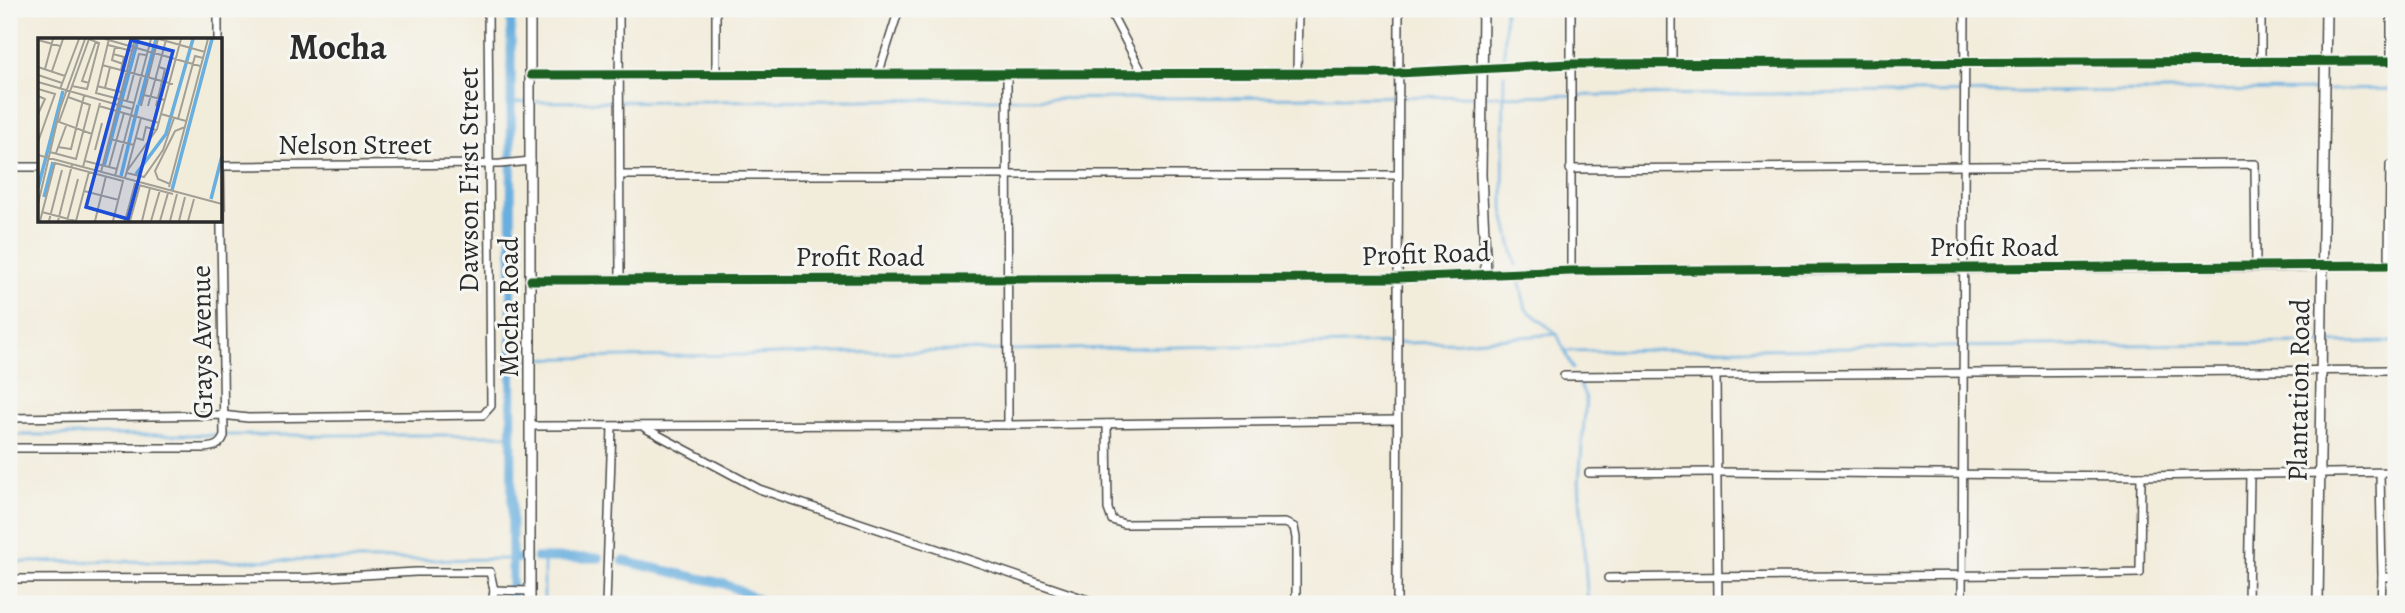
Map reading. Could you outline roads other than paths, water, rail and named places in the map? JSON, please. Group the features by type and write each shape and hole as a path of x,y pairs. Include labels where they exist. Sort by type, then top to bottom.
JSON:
{"street":[{"path":"218,9 218,38"},
{"name":"Dawson First Street","path":"9,418 483,415 491,406 488,9"},
{"name":"Mocha Road","path":"530,9 531,75 526,161 531,280 531,426 526,592 530,604"},
{"path":"619,9 620,279"},
{"path":"716,9 716,75"},
{"path":"878,75 899,9"},
{"path":"1110,9 1143,74"},
{"path":"1297,74 1298,9"},
{"path":"1397,604 1399,9"},
{"path":"1483,9 1481,175 1486,273"},
{"path":"1571,271 1572,9"},
{"path":"1672,9 1672,63"},
{"path":"1962,604 1965,9"},
{"path":"2261,9 2261,63"},
{"name":"Plantation Road","path":"2318,604 2326,9"},
{"path":"531,75 1297,74 1398,73 1571,64 2393,61 2391,9"},
{"path":"1007,75 1008,425"},
{"name":"Nelson Street","path":"222,164 500,164 526,161"},
{"path":"1570,169 1964,164 2255,164 2256,266"},
{"path":"2322,266 2393,265 2390,165 2396,164"},
{"path":"9,167 38,167"},
{"path":"620,175 1398,175"},
{"name":"Grays Avenue","path":"9,448 204,448 215,447 221,442 224,436 220,222"},
{"name":"Profit Road","path":"531,280 1398,278 1571,271 2322,266"},
{"path":"1564,376 2396,370"},
{"path":"1716,375 1718,604"},
{"path":"531,426 1008,425 1398,420"},
{"path":"1107,424 1108,509 1112,520 1124,524 1285,523 1294,527 1296,604"},
{"path":"606,604 612,426"},
{"path":"642,427 759,489 1101,604"},
{"path":"2380,472 2381,604"},
{"path":"1589,473 2141,476 2396,472"},
{"path":"2248,604 2250,474"},
{"path":"1608,578 1962,577 2140,573 2141,476"},
{"path":"9,579 310,578 416,572 491,572 494,590 492,604"},
{"path":"2382,577 2396,577"},
{"path":"494,590 526,592"}],"waterway":[{"path":"511,9 512,604"},
{"path":"1504,60 1505,9"},
{"path":"1504,74 1503,209 1516,265"},
{"path":"2328,90 2396,89"},
{"path":"1485,96 2321,90"},
{"path":"533,102 1478,96"},
{"path":"512,103 526,102"},
{"path":"1519,280 1526,309 1557,334 1573,369"},
{"path":"512,359 1461,342 1557,334"},
{"path":"1565,351 2396,342"},
{"path":"1579,383 1586,398 1579,482 1588,604"},
{"path":"9,435 512,435"},
{"path":"512,559 524,558"},
{"path":"537,558 599,558"},
{"path":"544,558 544,604"},
{"path":"9,562 512,559"},
{"path":"623,561 725,584 768,604"}],"district":[{"name":"Mocha","path":"338,47"}]}
